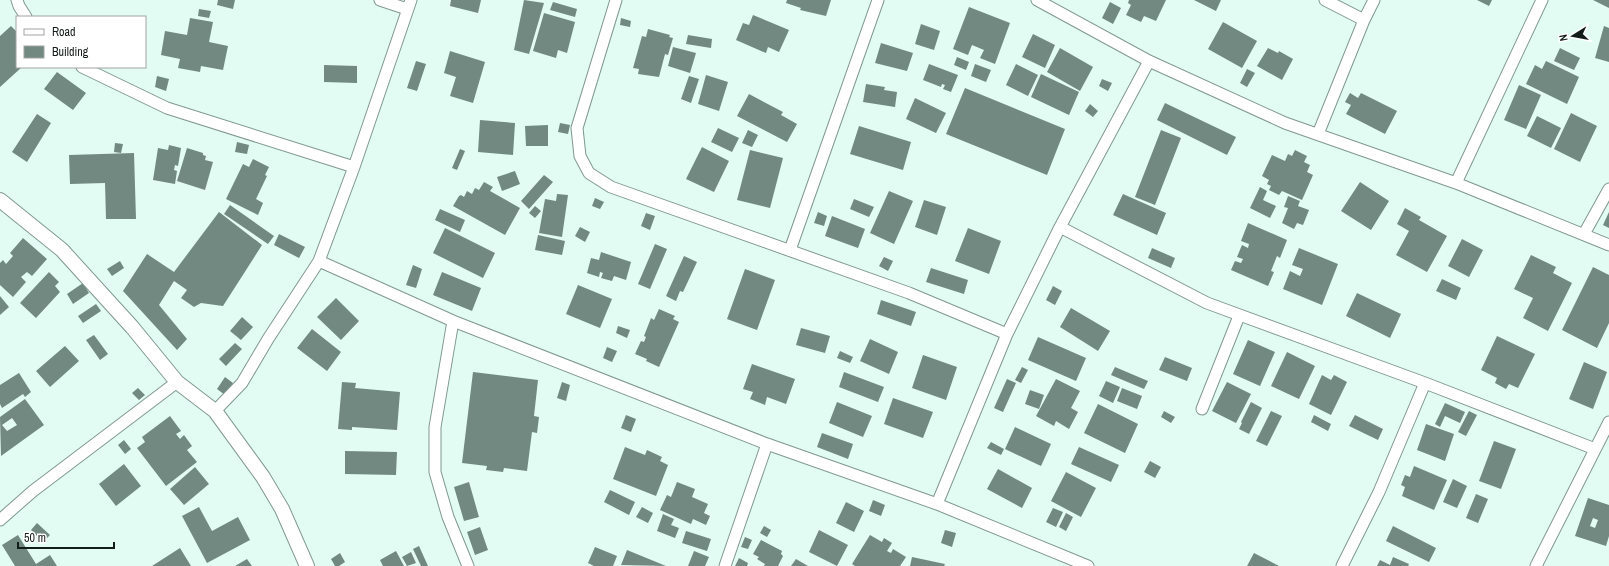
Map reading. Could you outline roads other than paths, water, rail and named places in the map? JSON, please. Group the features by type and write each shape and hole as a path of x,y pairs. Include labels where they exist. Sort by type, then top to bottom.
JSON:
{"street":[{"path":"17,0 25,16"},
{"path":"215,411 242,383 268,339 319,261 354,167 409,4 380,0"},
{"path":"616,0 577,128 580,156 589,173 611,187 909,293 1007,334"},
{"path":"790,250 878,0"},
{"path":"1038,0 1149,61 1285,123 1456,183 1609,245"},
{"path":"1326,0 1364,20"},
{"path":"1318,134 1364,20 1374,0"},
{"path":"1456,183 1542,0"},
{"path":"937,504 1007,334 1060,227 1149,61"},
{"path":"84,68 167,108 354,167"},
{"path":"1584,234 1609,189"},
{"path":"0,200 62,250 132,326 177,382 215,411 263,477 282,509 307,566"},
{"path":"1060,227 1177,289 1207,303 1425,383 1595,449"},
{"path":"319,261 453,321 767,444 937,504 1088,566"},
{"path":"1202,409 1239,316"},
{"path":"453,321 435,427 435,472 448,517 468,566"},
{"path":"0,520 33,491 177,382"},
{"path":"1342,566 1379,492 1425,383"},
{"path":"1536,566 1609,422"},
{"path":"725,566 767,444"}]}
